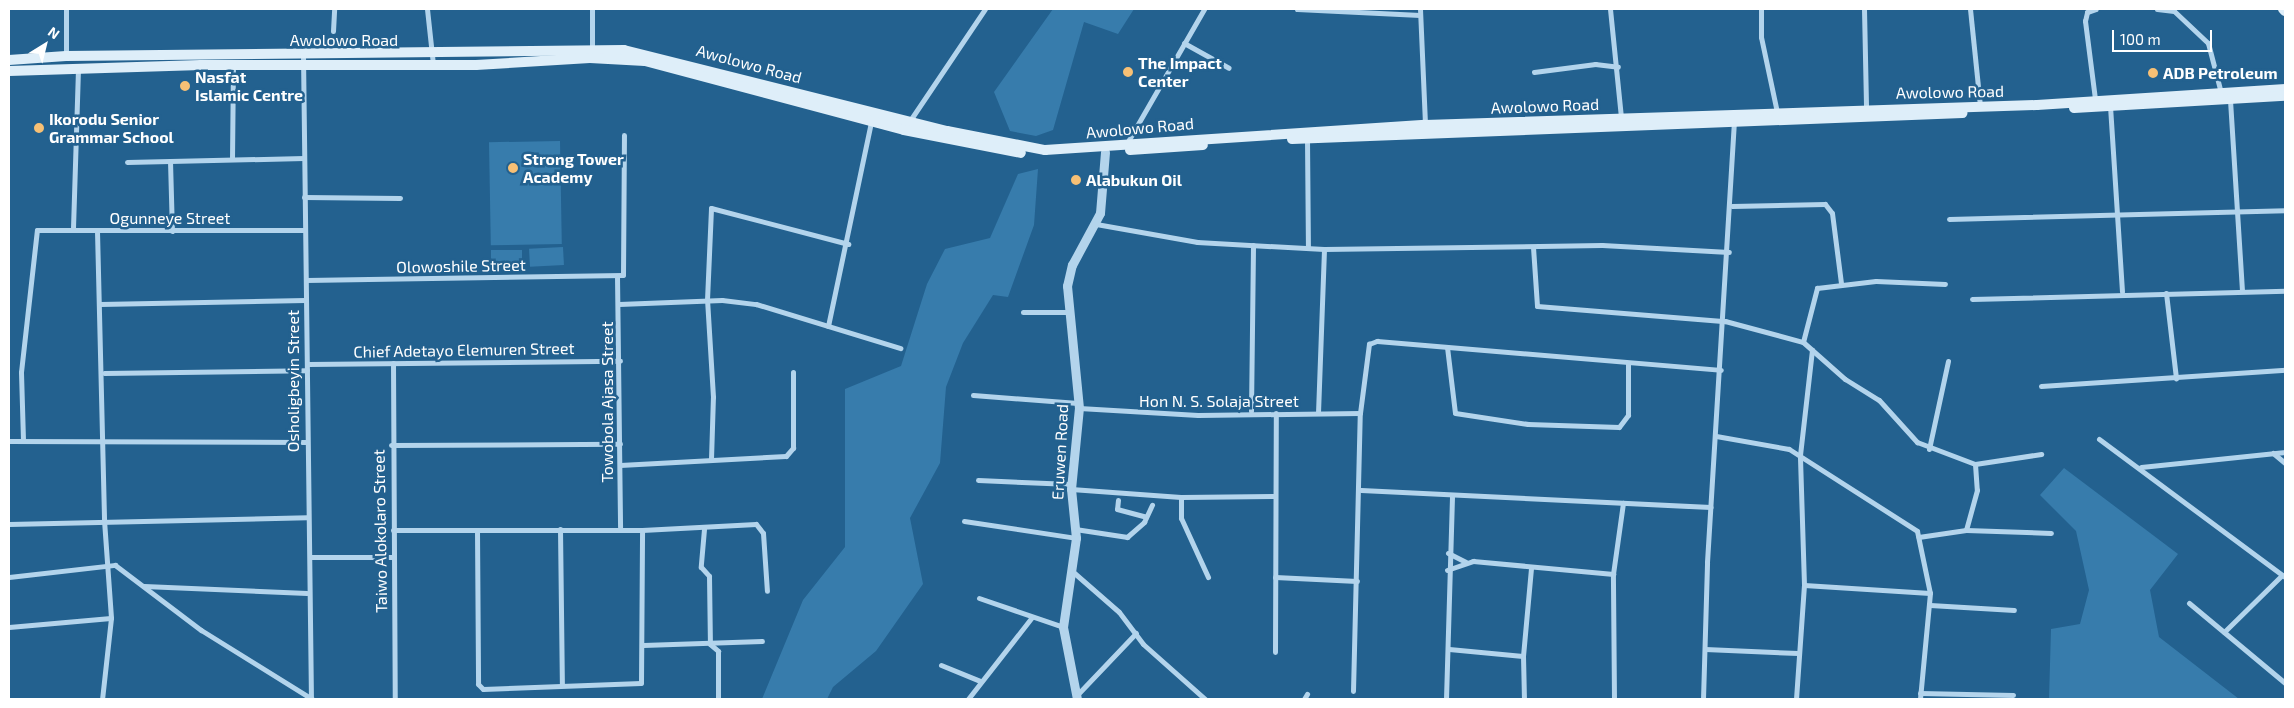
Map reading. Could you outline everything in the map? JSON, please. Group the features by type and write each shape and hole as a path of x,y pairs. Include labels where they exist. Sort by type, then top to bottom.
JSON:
{"main road":[{"name":"Awolowo Road","path":"433,60 592,51 646,53 1032,152"},
{"name":"Awolowo Road","path":"9,60 66,56 433,60 590,58 645,61 871,121 1032,152 1105,152 1307,138 1734,119 2110,106 2285,96"},
{"name":"Awolowo Road","path":"9,71 78,66 233,65 303,59"},
{"name":"Awolowo Road","path":"1045,152 1127,143 1425,125 1621,119 1734,119 1777,112 1980,106 2285,89"}],"street":[{"path":"66,9 66,56"},
{"path":"334,9 334,31"},
{"path":"427,9 433,60"},
{"path":"592,9 592,51"},
{"path":"909,122 985,9"},
{"path":"1127,143 1204,9"},
{"path":"1296,9 1420,12 1425,125"},
{"path":"1610,9 1618,67 1621,119"},
{"path":"1761,9 1761,37 1777,112"},
{"path":"1864,9 1866,108"},
{"path":"1970,9 1980,106"},
{"path":"2095,99 2085,21 2087,12 2096,9"},
{"path":"2156,9 2174,12 2208,43 2221,93"},
{"path":"1184,43 1229,68"},
{"name":"Osholigbeyin Street","path":"303,59 305,300 308,367 307,517 310,557 307,593 312,699"},
{"path":"1534,72 1595,64 1618,67"},
{"path":"232,159 233,65"},
{"path":"73,228 78,66"},
{"path":"2230,100 2242,291"},
{"path":"2110,106 2122,292"},
{"path":"1703,699 1710,507 1725,321 1732,206 1734,119"},
{"path":"828,326 848,244 871,121"},
{"path":"618,276 626,271 624,135"},
{"path":"1307,138 1308,247"},
{"name":"Eruwen Road","path":"1076,698 1063,627 1072,571 1075,534 1071,487 1079,405 1066,312 1072,265 1096,224 1104,191 1105,152"},
{"path":"127,162 304,158"},
{"path":"170,161 172,231"},
{"path":"304,197 400,198"},
{"path":"1732,206 1825,204 1832,213 1841,283"},
{"path":"711,459 713,397 707,300 711,208 848,244"},
{"path":"1949,219 2236,208 2285,210"},
{"path":"1096,224 1152,237 1324,249 1652,245 1729,252"},
{"name":"Ogunneye Street","path":"23,440 21,372 36,230 73,228 98,232 304,230"},
{"path":"98,232 104,373 104,520 111,618 102,699"},
{"path":"1251,411 1253,245"},
{"path":"1533,247 1537,306 1725,321 1803,342 1845,379 1880,400 1898,426 1929,449 1975,464 2041,454"},
{"path":"1318,413 1324,249"},
{"name":"Olowoshile Street","path":"306,280 618,276"},
{"name":"Towobola Ajasa Street","path":"618,276 620,527"},
{"path":"1803,342 1817,288 1841,283 1945,284"},
{"path":"1972,299 2122,292 2285,291"},
{"path":"2166,293 2176,378"},
{"path":"100,304 305,300"},
{"path":"619,304 707,300 756,304 900,348"},
{"path":"1022,312 1066,312"},
{"path":"1353,691 1361,490 1360,413 1369,344 1377,341 1721,370"},
{"path":"1447,347 1455,413 1528,424 1620,427 1628,415 1628,362"},
{"path":"1796,699 1804,585 1800,455 1812,350"},
{"name":"Chief Adetayo Elemuren Street","path":"104,373 393,363 620,361"},
{"path":"1929,449 1948,361"},
{"name":"Taiwo Alokolaro Street","path":"393,363 391,445 395,699"},
{"path":"2041,386 2285,370"},
{"path":"620,465 711,459 753,460 791,453 793,372"},
{"name":"Hon N. S. Solaja Street","path":"973,395 1198,415 1251,411 1276,413 1360,413"},
{"path":"1275,652 1276,413"},
{"path":"1716,436 1778,445 1800,455 1912,526 1919,537 1930,593 1920,696 2013,695"},
{"path":"2099,439 2141,467 2284,576 2224,632"},
{"path":"9,441 306,442"},
{"path":"391,445 620,444"},
{"path":"2141,467 2285,452"},
{"path":"2273,453 2285,462"},
{"path":"1966,530 1976,490 1975,464"},
{"path":"978,480 1180,497 1275,496"},
{"path":"1361,490 1452,496 1710,507"},
{"path":"1446,699 1449,648 1447,570 1452,496"},
{"path":"1180,497 1181,518 1208,577"},
{"path":"1118,500 1119,510 1146,517"},
{"path":"1614,699 1613,574 1623,502"},
{"path":"964,521 1075,534 1127,537 1146,517 1152,505"},
{"path":"9,524 104,520 307,517"},
{"path":"393,530 620,527 642,530 704,529 756,524 761,528 767,591"},
{"path":"560,529 562,685"},
{"path":"704,529 701,567 708,576 710,644 718,651 718,699"},
{"path":"477,530 478,684 483,689 639,684 644,645 642,530"},
{"path":"1919,537 1966,530 2052,533"},
{"path":"1448,553 1466,562 1613,574"},
{"path":"310,557 393,557"},
{"path":"1447,570 1466,562"},
{"path":"9,577 115,565 201,630 312,699"},
{"path":"1524,699 1523,656 1531,568"},
{"path":"1072,571 1120,612 1136,633 1205,699"},
{"path":"1275,577 1358,581"},
{"path":"1804,585 1930,593"},
{"path":"144,586 307,593"},
{"path":"979,598 1063,627"},
{"path":"2189,603 2285,683"},
{"path":"1930,606 2014,610"},
{"path":"968,699 980,681 1032,617"},
{"path":"9,627 111,618"},
{"path":"1076,698 1136,633"},
{"path":"644,645 762,641"},
{"path":"1449,648 1523,656"},
{"path":"1705,649 1798,653"},
{"path":"941,665 980,681"},
{"path":"1304,699 1307,694"}],"shaded area":[{"path":"1053,9 1134,9 1118,34 1084,22 1053,130 1036,136 1010,131 994,92"},
{"path":"560,141 562,244 491,245 489,142"},
{"path":"1038,169 1034,225 1008,297 993,295 963,343 946,387 940,463 910,518 923,584 876,651 833,687 827,699 762,699 803,600 845,547 845,389 901,366 927,284 945,249 990,238 1018,174"},
{"path":"563,247 564,265 530,267 529,249"},
{"path":"491,250 522,250 522,264 491,264"},
{"path":"2064,468 2178,554 2150,590 2159,637 2239,699 2049,699 2051,629 2080,624 2089,590 2076,531 2040,495"}],"place":[{"name":"The Impact Center","path":"1128,72"},
{"name":"ADB Petroleum","path":"2153,73"},
{"name":"Nasfat Islamic Centre","path":"185,86"},
{"name":"Ikorodu Senior Grammar School","path":"39,128"},
{"name":"Strong Tower Academy","path":"513,168"},
{"name":"Alabukun Oil","path":"1076,180"}]}
